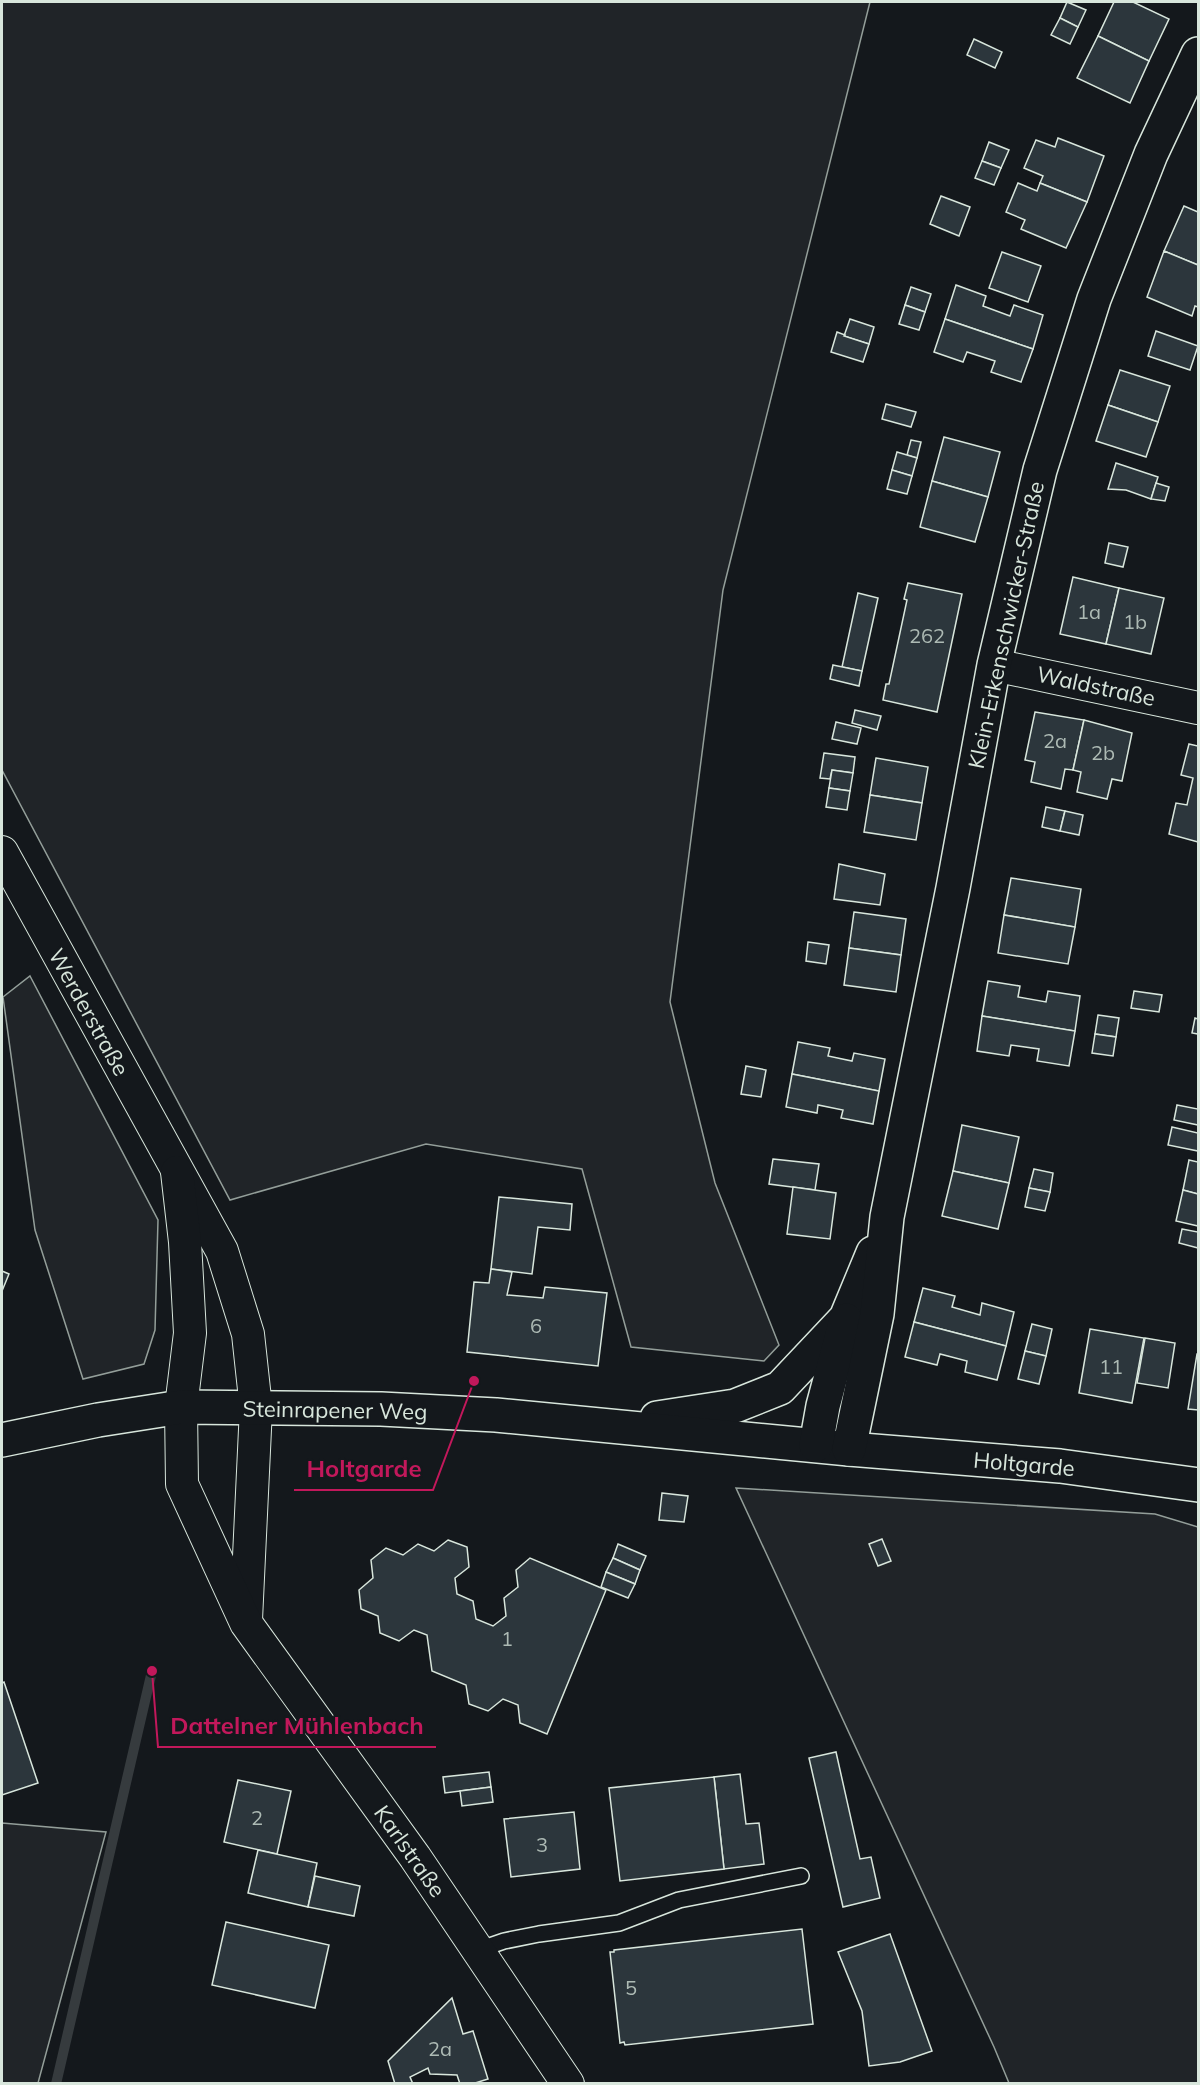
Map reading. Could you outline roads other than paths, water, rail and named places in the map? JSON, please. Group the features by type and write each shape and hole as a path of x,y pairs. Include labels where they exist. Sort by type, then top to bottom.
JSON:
{"street":[{"name":"Klein-Erkenschwicker-Straße","path":"849,1449 877,1314 887,1217 953,888 994,665 1040,470 1094,300 1151,154 1198,54"},
{"name":"Waldstraße","path":"994,665 1198,708"},
{"name":"Werderstraße","path":"2,852 222,1251 249,1334 256,1408"},
{"name":"Werderstraße","path":"177,1172 185,1242 190,1333 181,1407"},
{"name":"Klein-Erkenschwicker-Straße","path":"816,1445 823,1406 846,1318 887,1217"},
{"name":"Klein-Erkenschwicker-Straße","path":"605,1425 735,1406 780,1388 846,1318"},
{"name":"Steinrapener Weg","path":"2,1440 98,1420 181,1407 381,1409 496,1415 849,1449"},
{"name":"Karlstraße","path":"181,1407 182,1484 246,1623 416,1857 568,2084"},
{"path":"246,1623 256,1408"},
{"name":"Holtgarde","path":"849,1449 1060,1466 1198,1485"}],"lane":[{"path":"478,1950 504,1941 539,1934 619,1923 679,1900 801,1876"}],"waterway":[{"path":"56,2084 152,1671"}],"place":[{"name":"Holtgarde","path":"474,1381"},
{"name":"Dattelner Mühlenbach","path":"152,1671"}]}
